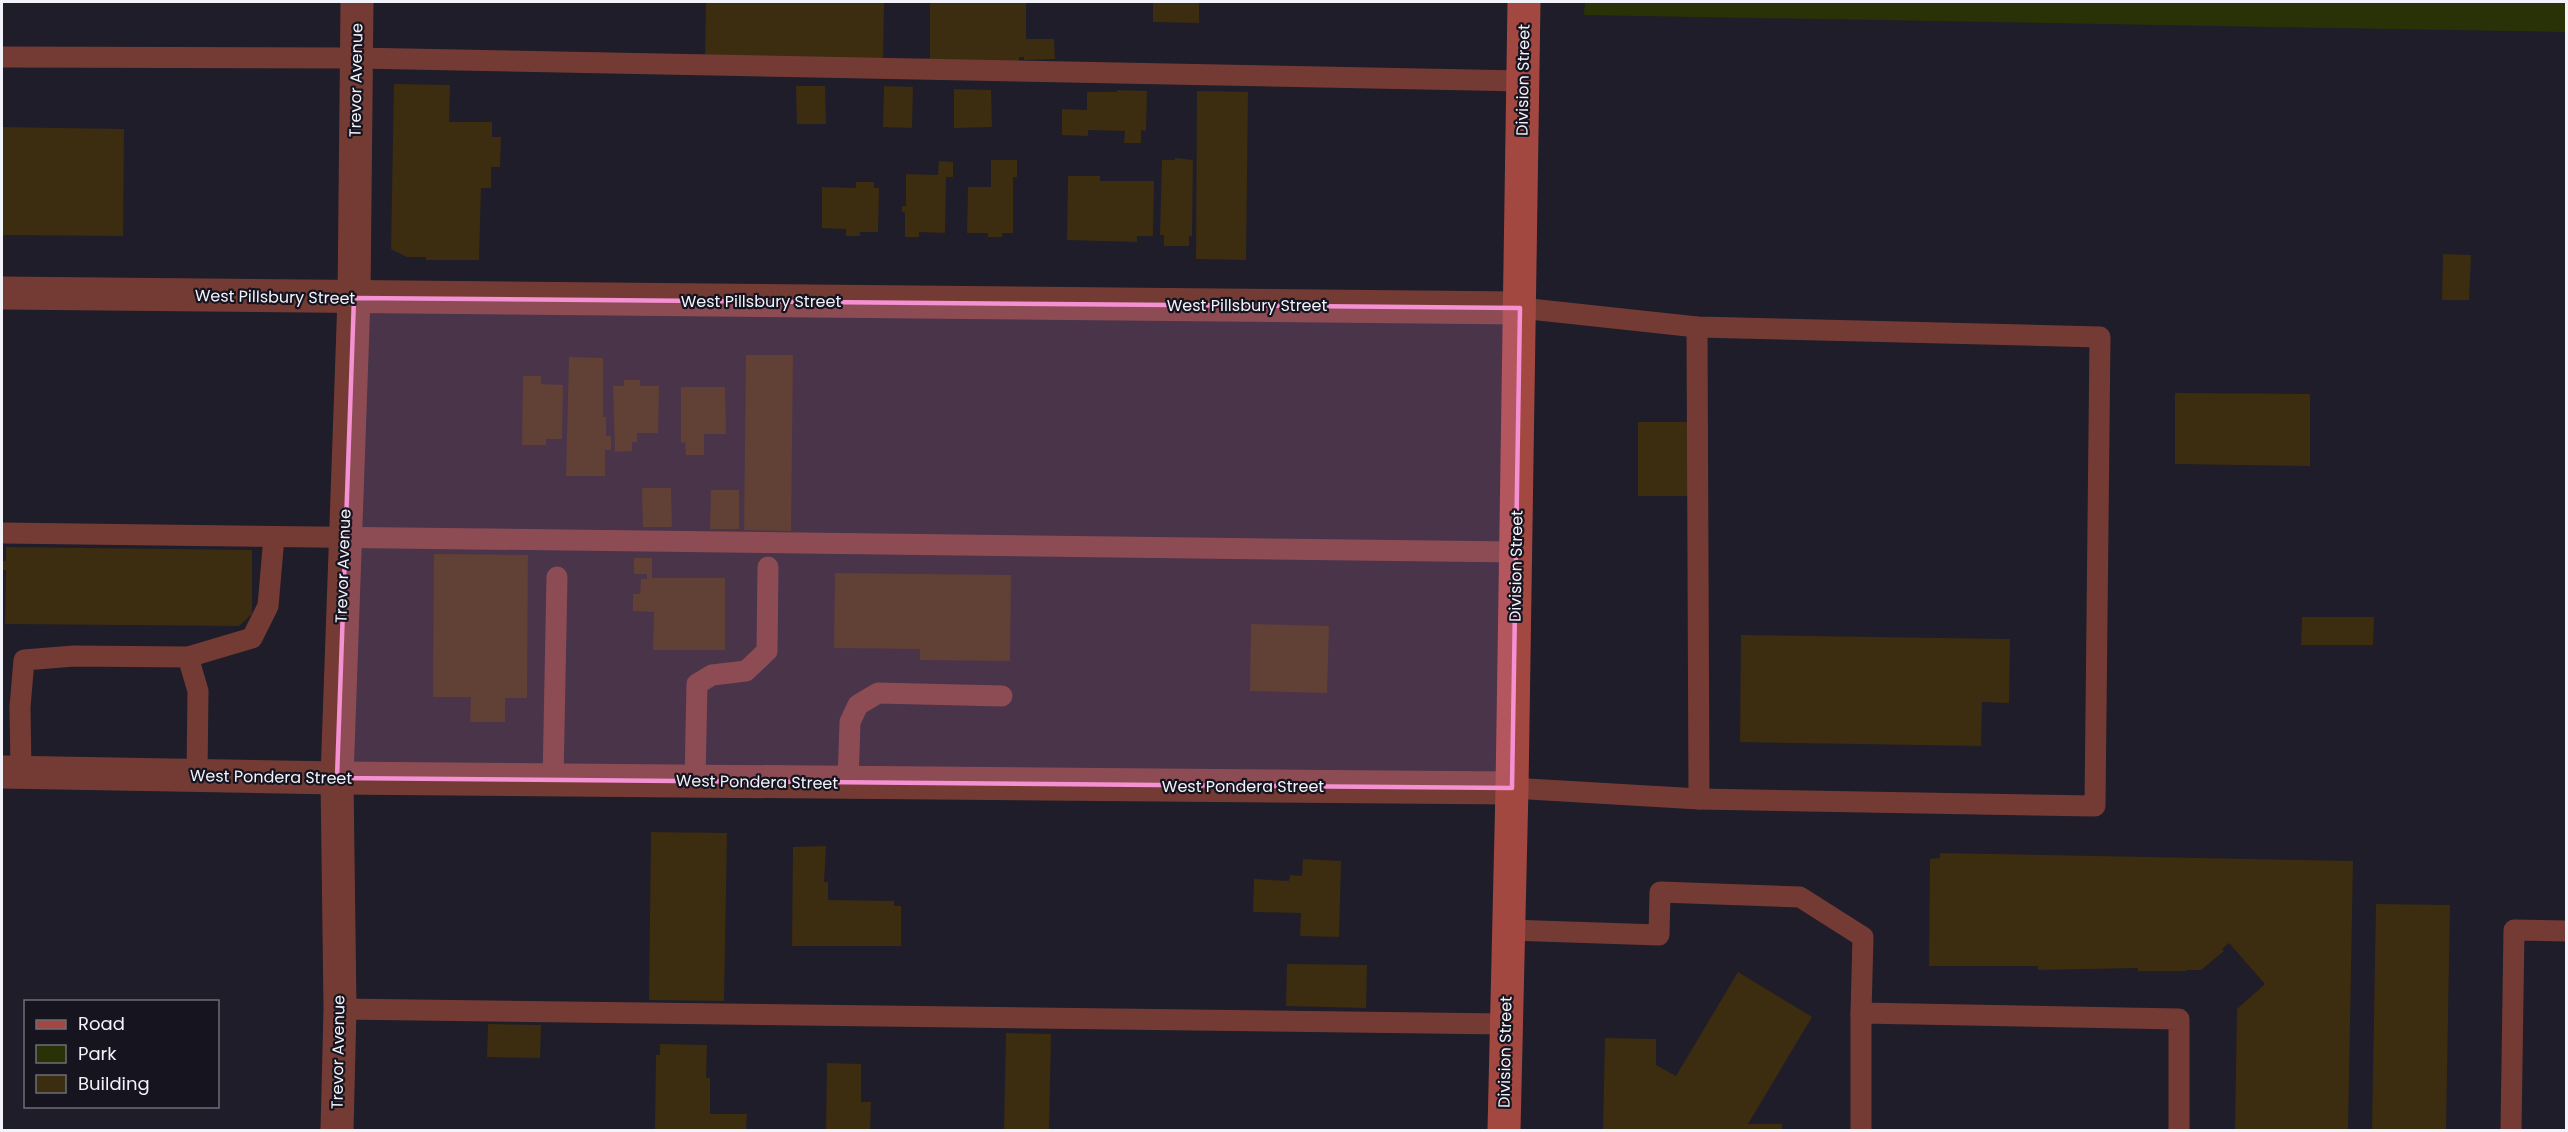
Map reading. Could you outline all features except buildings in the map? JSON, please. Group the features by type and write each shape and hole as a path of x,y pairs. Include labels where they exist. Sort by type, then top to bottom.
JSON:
{"main road":[{"name":"Division Street","path":"1504,1131 1512,788 1524,2"}],"street":[{"name":"Trevor Avenue","path":"337,1131 340,1009 337,778 354,298 357,2"},
{"name":"West Pillsbury Street","path":"2,293 1520,308"},
{"name":"West Pondera Street","path":"11,772 337,778 1512,788"}],"lane":[{"path":"2,57 356,58 1523,81"},
{"path":"1512,788 1699,799 2095,806 2100,337 1697,327 1520,308"},
{"path":"1697,327 1699,799"},
{"path":"2,533 1516,552"},
{"path":"11,772 24,660 74,656 188,657 252,638 268,606 274,537"},
{"path":"695,781 697,684 712,675 746,671 767,651 768,567"},
{"path":"553,780 557,577"},
{"path":"188,657 198,691 197,775"},
{"path":"848,783 850,722 858,705 878,693 1002,696"},
{"path":"1509,930 1659,935 1660,892 1800,897 1863,937 1861,1131"},
{"path":"2511,1131 2514,930 2566,931"},
{"path":"340,1009 1505,1024"},
{"path":"1861,1013 2179,1019 2179,1131"}],"highlighted area":[{"path":"354,298 1520,308 1512,788 337,778"}],"green space":[{"path":"1585,2 2566,2 2566,32 1584,15"}]}
